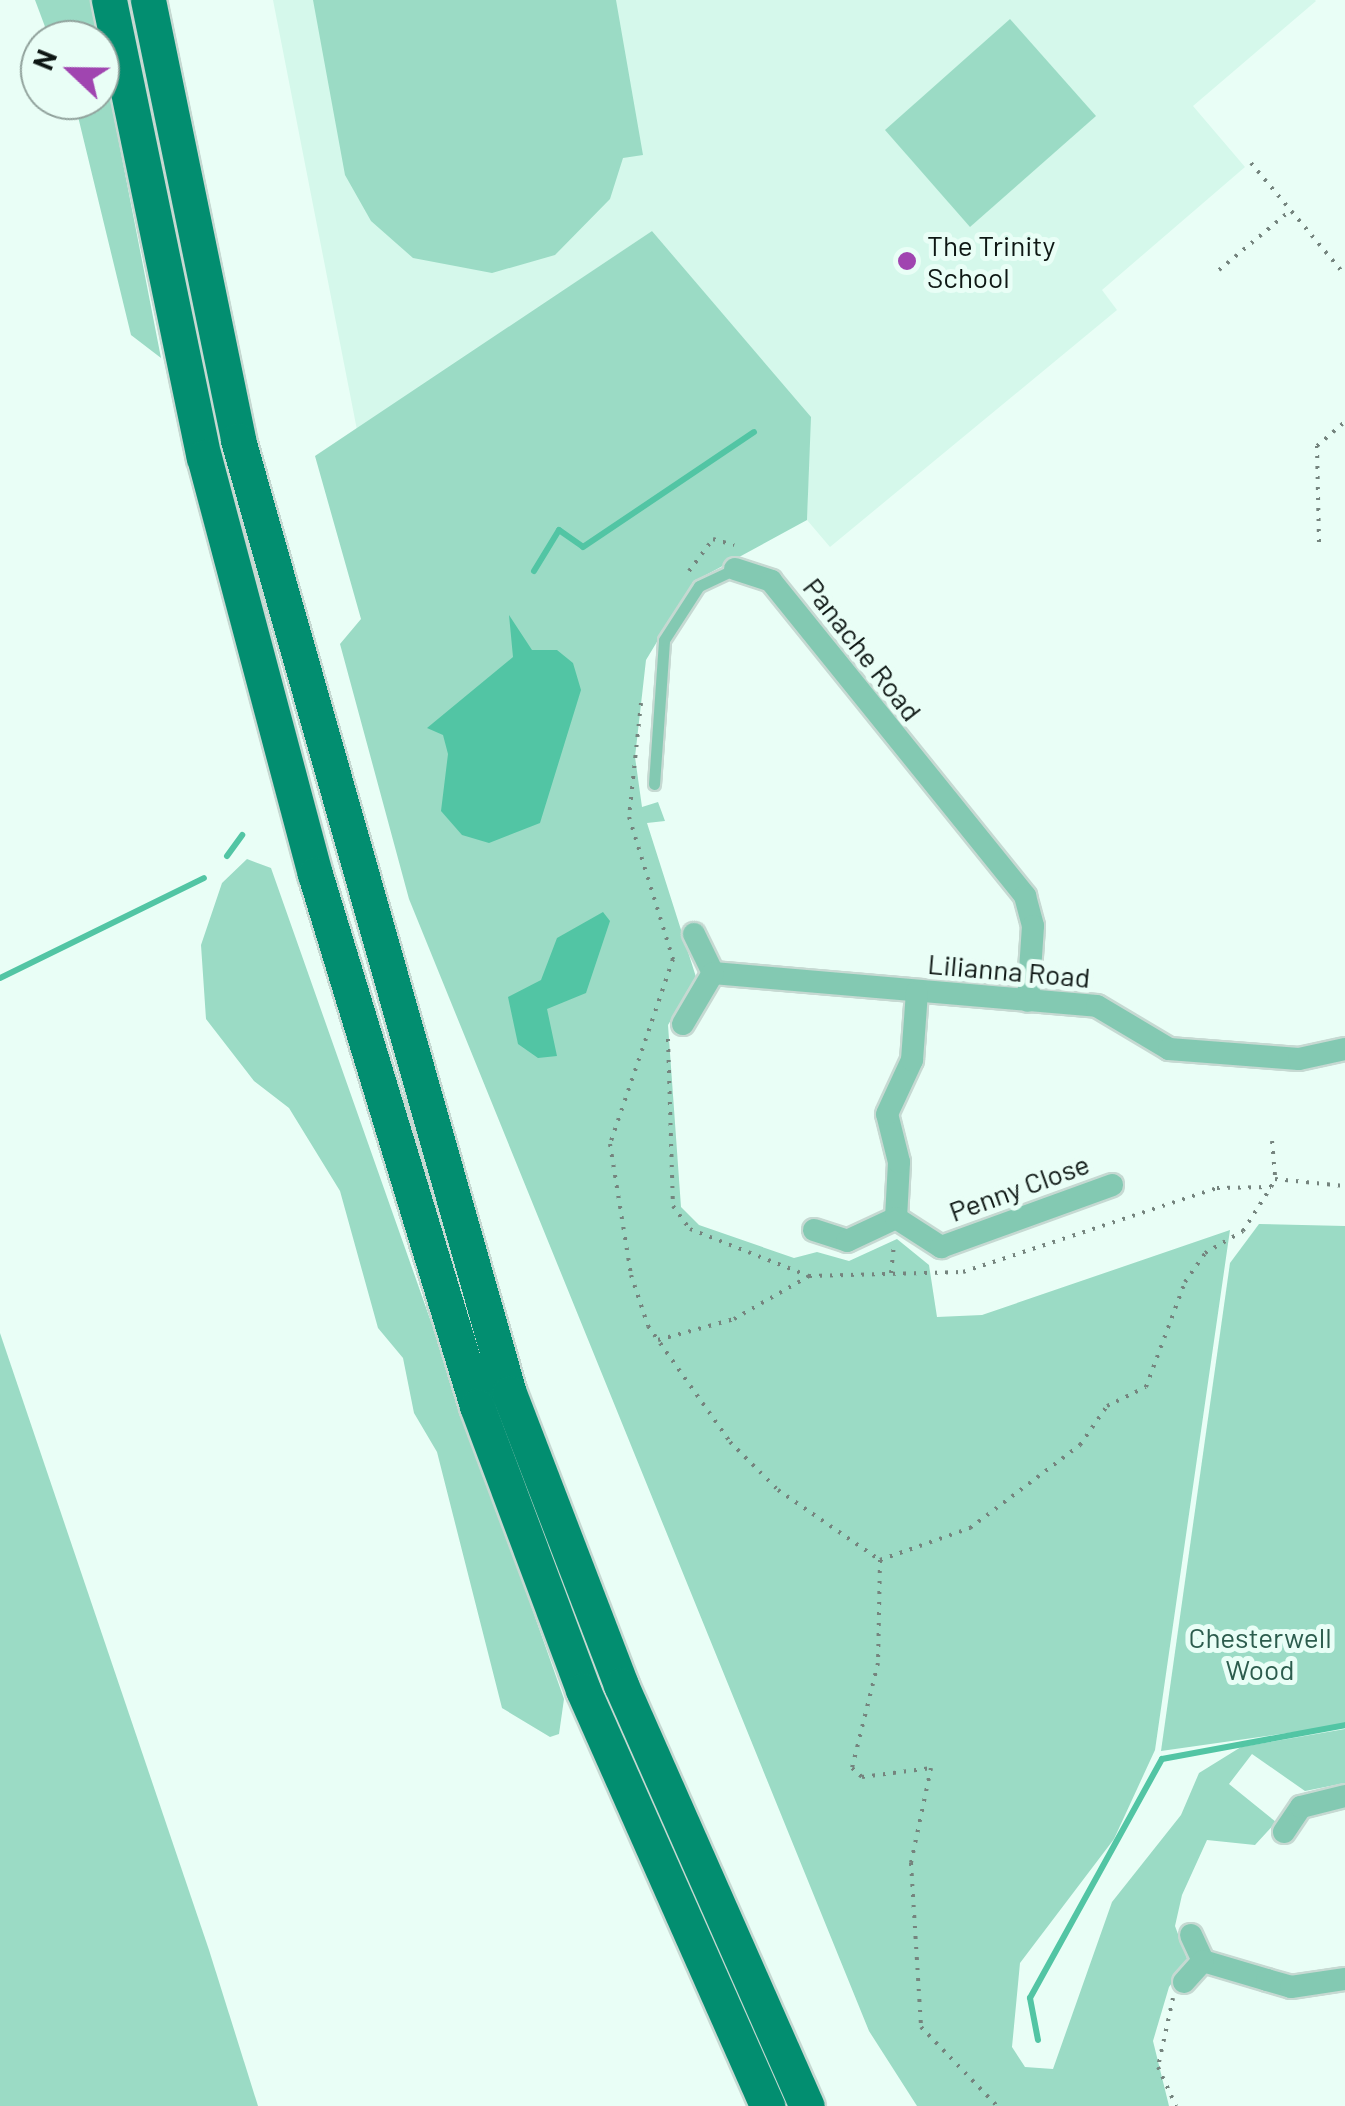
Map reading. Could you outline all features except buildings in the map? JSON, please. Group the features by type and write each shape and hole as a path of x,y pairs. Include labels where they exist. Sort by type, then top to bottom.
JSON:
{"highway":[{"path":"110,0 204,456 314,874 477,1406 583,1690 767,2106"},
{"path":"148,0 238,440 509,1393 621,1684 807,2106"}],"street":[{"name":"Panache Road","path":"735,570 772,582 1024,896 1034,926 1028,1001"},
{"path":"676,1024 713,972 694,934"},
{"name":"Lilianna Road","path":"713,972 1028,1001 1123,1014 1144,1040 1169,1049 1300,1059 1345,1049"},
{"path":"814,1230 848,1241 896,1218 900,1162 887,1114 912,1060 917,992"},
{"name":"Penny Close","path":"896,1218 941,1247 1112,1185"},
{"path":"1284,1832 1291,1800 1345,1796"},
{"path":"1191,1935 1204,1961 1292,1986 1345,1979"},
{"path":"1184,1982 1204,1961"}],"lane":[{"path":"654,784 664,640 699,586 735,570"}],"path":[{"path":"1251,162 1345,274"},
{"path":"1218,270 1290,210"},
{"path":"1319,542 1317,446 1345,422"},
{"path":"678,584 713,539 728,537 736,548 735,570"},
{"path":"643,687 629,818 674,959 610,1144 631,1275 648,1326 730,1442 778,1490 880,1560"},
{"path":"676,1024 673,1206 690,1229 809,1276"},
{"path":"1272,1141 1275,1179"},
{"path":"880,1560 970,1528 1080,1445 1107,1406 1146,1388 1185,1282 1205,1253 1242,1231 1271,1187"},
{"path":"880,1560 878,1663 852,1768 862,1777 932,1768 911,1864 921,2027 997,2106"},
{"path":"1176,2106 1158,2040 1164,2011 1184,1982"}],"shaded area":[{"name":"The Trinity School","path":"273,0 1316,1 1193,106 1245,167 1102,290 1117,310 830,547 807,520 810,417 652,231 357,430"},
{"path":"509,615 532,650 557,650 573,663 581,690 540,823 489,843 462,835 441,811 448,754 443,735 427,728 513,657"},
{"path":"603,912 610,921 586,993 547,1009 557,1056 538,1058 518,1044 508,997 541,980 557,938"}],"green space":[{"path":"35,0 91,0 95,20 42,20"},
{"path":"313,0 616,0 643,155 623,158 610,199 555,255 492,273 413,258 371,221 345,175"},
{"path":"1010,19 1096,116 970,227 885,130"},
{"path":"79,120 115,120 161,358 131,335"},
{"path":"652,231 811,417 807,520 693,582 646,660 635,757 642,807 658,802 665,821 647,823 696,977 668,1025 681,1207 699,1225 794,1258 817,1252 849,1261 897,1239 929,1265 937,1317 982,1315 1230,1230 1155,1750 1114,1839 1020,1963 1012,2047 1025,2067 1053,2069 1112,1902 1181,1815 1199,1773 1241,1747 1345,1729 1345,1783 1305,1791 1252,1754 1229,1784 1276,1822 1255,1845 1207,1840 1182,1895 1175,1926 1188,1961 1169,1987 1153,2041 1169,2106 917,2106 869,2031 409,899 340,644 361,619 315,456"},
{"path":"247,859 271,868 564,1699 559,1734 550,1737 502,1708 437,1452 414,1413 403,1358 378,1328 340,1191 289,1108 254,1081 206,1019 201,945 222,883"},
{"name":"Chesterwell Wood","path":"1259,1224 1345,1226 1345,1725 1161,1751 1230,1263"},
{"path":"0,1333 209,1950 258,2106 0,2106"}],"waterway":[{"path":"534,571 559,530 583,547 754,432"},
{"path":"227,856 242,835"},
{"path":"0,978 204,878"},
{"path":"1038,2040 1030,1998 1162,1759 1345,1725"}],"place":[{"name":"The Trinity School","path":"907,261"}]}
